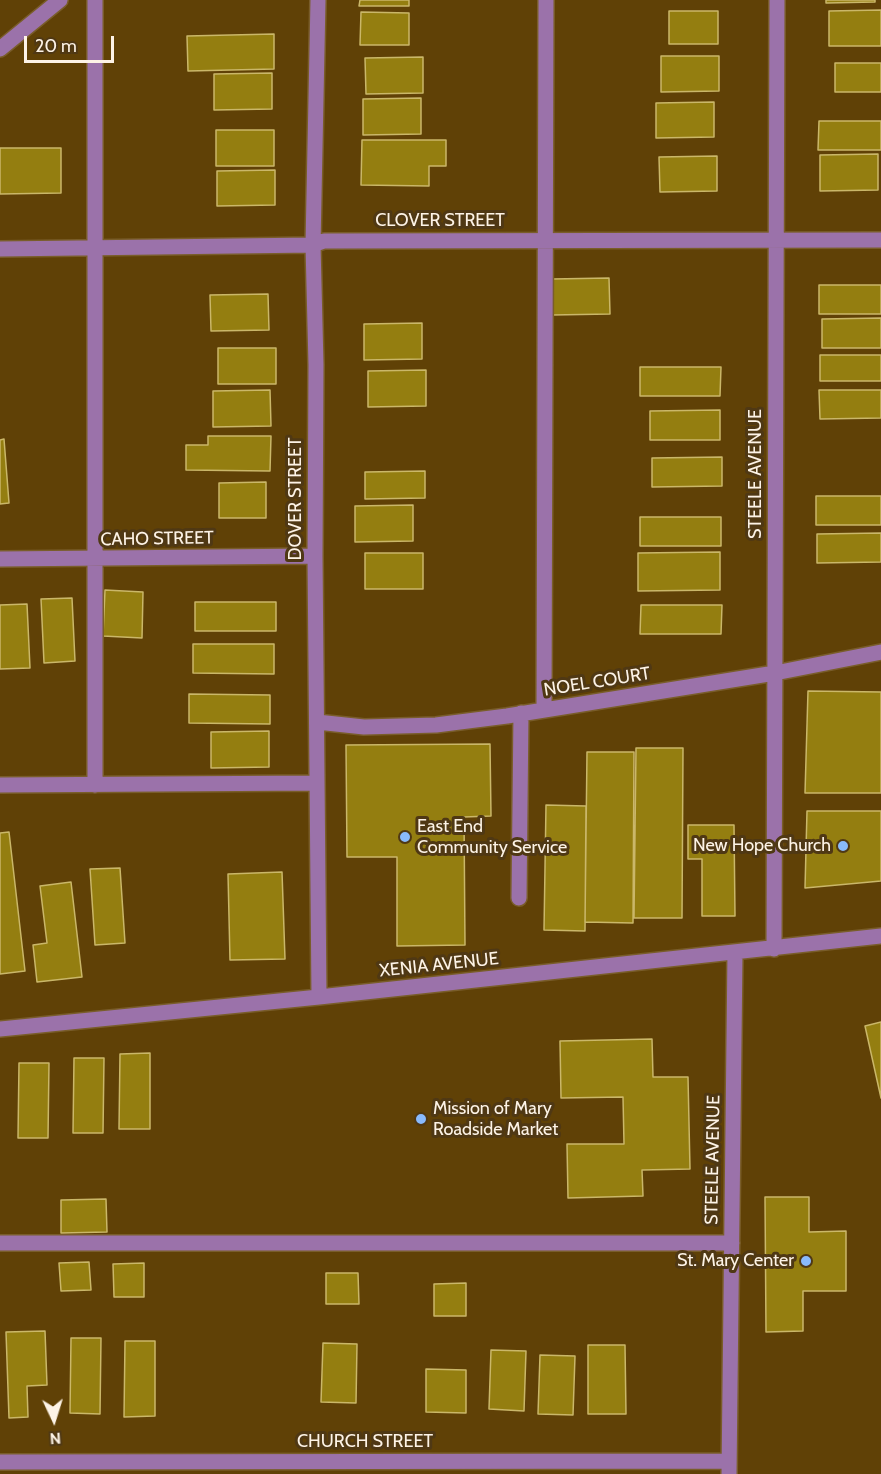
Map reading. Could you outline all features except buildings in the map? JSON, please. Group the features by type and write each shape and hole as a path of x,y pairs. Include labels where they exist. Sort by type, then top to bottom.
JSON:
{"street":[{"path":"0,49 60,0"},
{"path":"95,0 95,784"},
{"name":"DOVER STREET","path":"318,0 313,245 316,365 315,556 319,998"},
{"path":"544,710 546,0"},
{"name":"STEELE AVENUE","path":"774,949 777,0"},
{"name":"CLOVER STREET","path":"0,249 313,245 324,241 881,240"},
{"name":"CAHO STREET","path":"0,559 315,556"},
{"name":"NOEL COURT","path":"317,722 364,727 436,725 775,673 881,652"},
{"path":"519,898 521,713"},
{"path":"0,785 317,783"},
{"name":"XENIA AVENUE","path":"0,1029 319,998 735,954 881,936"},
{"name":"STEELE AVENUE","path":"729,1467 735,954"},
{"path":"0,1243 732,1243"},
{"name":"CHURCH STREET","path":"0,1462 729,1467"}],"place":[{"name":"East End Community Service","path":"405,837"},
{"name":"New Hope Church","path":"843,846"},
{"name":"Mission of Mary Roadside Market","path":"421,1119"},
{"name":"St. Mary Center","path":"806,1261"}]}
